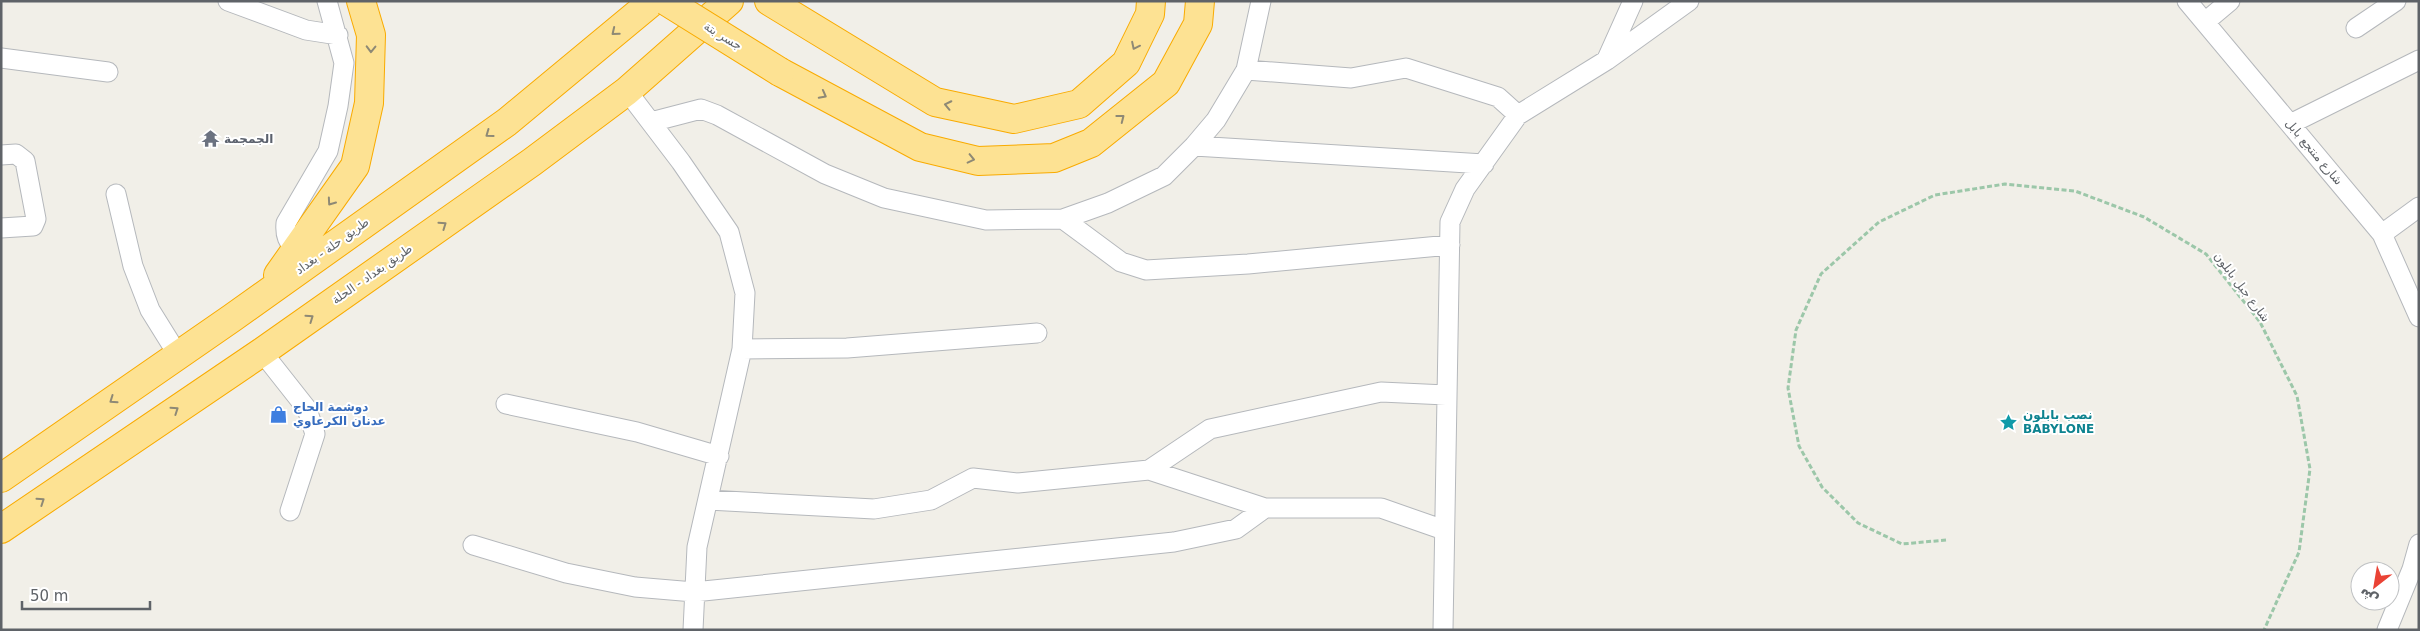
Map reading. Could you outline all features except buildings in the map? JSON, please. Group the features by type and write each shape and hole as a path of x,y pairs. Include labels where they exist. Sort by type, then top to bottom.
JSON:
{"highway":[{"path":"263,295 298,249 355,166 369,103 371,35 361,1"},
{"name":"طريق حلة - بغداد","path":"1,478 235,316 506,122 653,1"},
{"name":"جسر بتة","path":"666,1 780,72 920,147 978,161 1054,158 1091,143 1166,83 1198,24 1200,1"},
{"name":"طريق بغداد - الحلة","path":"1,529 263,350 532,162 627,91 728,1"},
{"path":"769,1 935,102 1014,119 1079,104 1086,98 1126,63 1150,14 1151,1"},
{"path":"235,316 236,324 243,339 263,350"},
{"path":"182,352 202,354 212,367 214,383"}],"street":[{"path":"228,1 306,30 338,35"},
{"path":"298,249 290,245 285,235 286,223 328,151 338,106 344,63 338,35 327,1"},
{"path":"651,122 701,110 717,115 824,174 884,198 986,220 1063,219 1108,203 1164,176 1194,146 1216,120 1246,70 1261,1"},
{"path":"1607,60 1633,1"},
{"path":"1443,630 1450,222 1466,189 1518,115 1607,60 1689,1"},
{"name":"شارع منتجع بابل","path":"2188,1 2382,234 2418,315"},
{"path":"2205,22 2230,1"},
{"path":"2356,28 2396,1"},
{"path":"1,58 108,72"},
{"path":"2290,124 2419,60"},
{"path":"1246,70 1351,78 1406,68 1498,97 1518,115"},
{"path":"627,91 728,232 745,293 742,350 697,547 693,630"},
{"path":"1194,146 1484,164"},
{"path":"1,155 16,154 25,161 36,220 33,226 1,228"},
{"path":"116,194 133,266 150,310 182,352"},
{"path":"2382,234 2419,207"},
{"path":"1063,219 1121,262 1146,270 1248,264 1450,245"},
{"path":"742,350 847,348 1037,333"},
{"path":"263,350 307,409 315,434 290,511"},
{"path":"1149,470 1210,429 1381,392 1446,394"},
{"path":"506,404 637,432 719,456"},
{"path":"708,500 874,510 931,500 974,478 1018,482 1149,470 1265,508 1381,508 1444,530"},
{"path":"473,545 566,573 635,587 694,592 1174,542 1236,529 1265,508"},
{"path":"2387,630 2415,569 2419,544"}],"path":[{"name":"شارع جبل بابلون","path":"1946,540 1902,544 1858,523 1822,487 1799,446 1788,388 1796,330 1822,274 1879,222 1934,196 2004,184 2075,191 2144,217 2206,254 2260,322 2297,396 2310,469 2299,552 2264,630"}],"place":[{"name":"الجمجمة","path":"210,139"},
{"name":"دوشمة الحاج عدنان الكرعاوي","path":"279,414"},
{"name":"نصب بابلون BABYLONE","path":"2009,422"}]}
